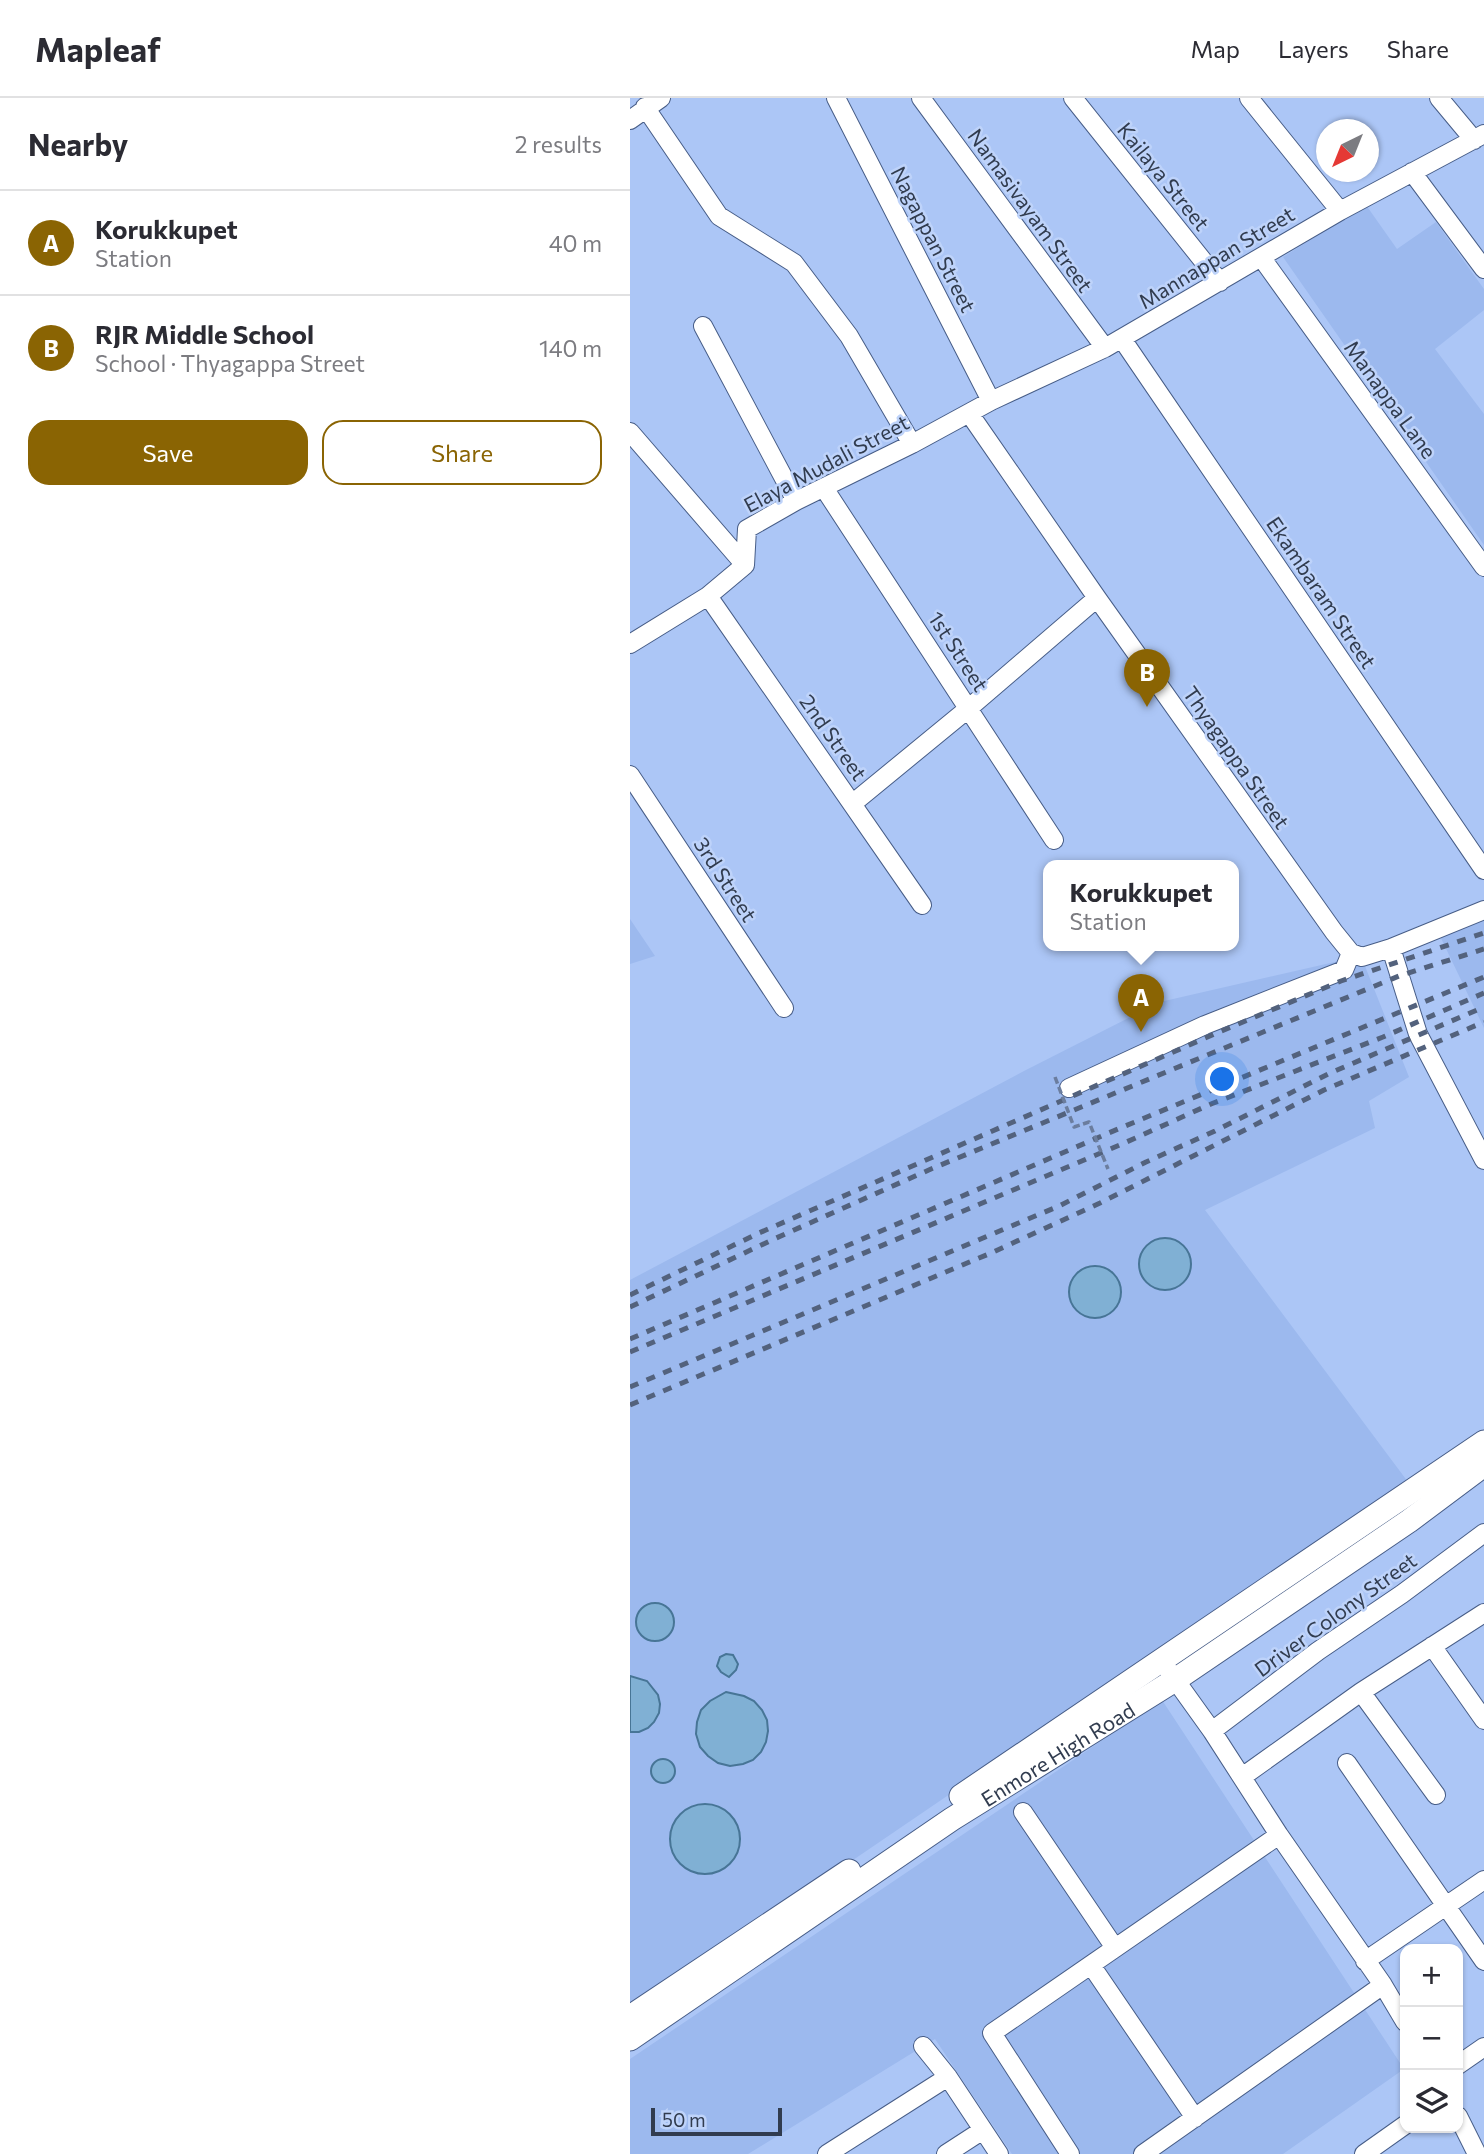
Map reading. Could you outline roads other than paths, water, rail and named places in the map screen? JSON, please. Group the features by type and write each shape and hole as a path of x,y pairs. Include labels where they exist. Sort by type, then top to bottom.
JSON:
{"main road":[{"name":"Enmore High Road","path":"630,2039 1169,1671 1484,1443"},
{"name":"Enmore High Road","path":"630,2017 1169,1671 1409,1521 1484,1465"}],"street":[{"name":"Nagappan Street","path":"836,98 991,401"},
{"name":"Namasivayam Street","path":"921,98 1105,348"},
{"name":"Kailaya Street","path":"1073,98 1220,282"},
{"path":"1249,98 1340,211"},
{"path":"1439,98 1479,137"},
{"path":"630,120 653,103 719,216 794,263 849,336 912,444"},
{"name":"Mannappan Street","path":"969,413 1122,339 1340,211 1479,137"},
{"path":"1412,172 1484,269"},
{"name":"Manappa Lane","path":"1261,257 1484,567"},
{"path":"703,326 796,501"},
{"name":"Ekambaram Street","path":"1122,339 1484,870"},
{"name":"Elaya Mudali Street","path":"745,565 747,528 969,413"},
{"name":"Thyagappa Street","path":"969,413 1097,598 1351,953"},
{"path":"630,432 745,565 708,596 630,644"},
{"name":"1st Street","path":"824,488 1054,840"},
{"name":"2nd Street","path":"708,596 922,905"},
{"path":"852,804 1097,598"},
{"name":"3rd Street","path":"630,775 784,1008"},
{"path":"1062,1082 1344,970 1351,953 1362,957 1391,948 1484,910"},
{"path":"1391,948 1418,1034 1484,1160"},
{"name":"Driver Colony Street","path":"1212,1731 1318,1651 1402,1594 1484,1533"},
{"path":"1242,1777 1362,1692 1484,1613"},
{"path":"1432,1646 1484,1720"},
{"path":"1169,1671 1212,1731 1400,2014"},
{"path":"1362,1692 1436,1795"},
{"path":"1347,1763 1484,1961"},
{"path":"1023,1812 1115,1948"},
{"path":"1070,2154 992,2033 1279,1835"},
{"path":"1365,1961 1484,1880"},
{"path":"1091,1965 1195,2118"},
{"path":"1143,2154 1383,1985"},
{"path":"923,2046 948,2077 999,2154"},
{"path":"1463,2062 1484,2047"},
{"path":"827,2154 948,2077"},
{"path":"1364,2154 1400,2129"},
{"path":"946,2154 983,2130"},
{"path":"1463,2130 1471,2152"}],"railway":[{"path":"630,1295 759,1233 1219,1032 1341,981 1484,933"},
{"path":"630,1307 931,1169 1399,976 1484,949"},
{"path":"630,1339 1118,1129 1484,977"},
{"path":"630,1352 1211,1104 1383,1037 1484,993"},
{"path":"630,1387 1059,1206 1328,1074 1484,1007"},
{"path":"630,1405 991,1253 1100,1203 1324,1090 1484,1022"}],"place":[{"name":"RJR Middle School","path":"1147,707"},
{"name":"Korukkupet","path":"1141,1032"}]}
